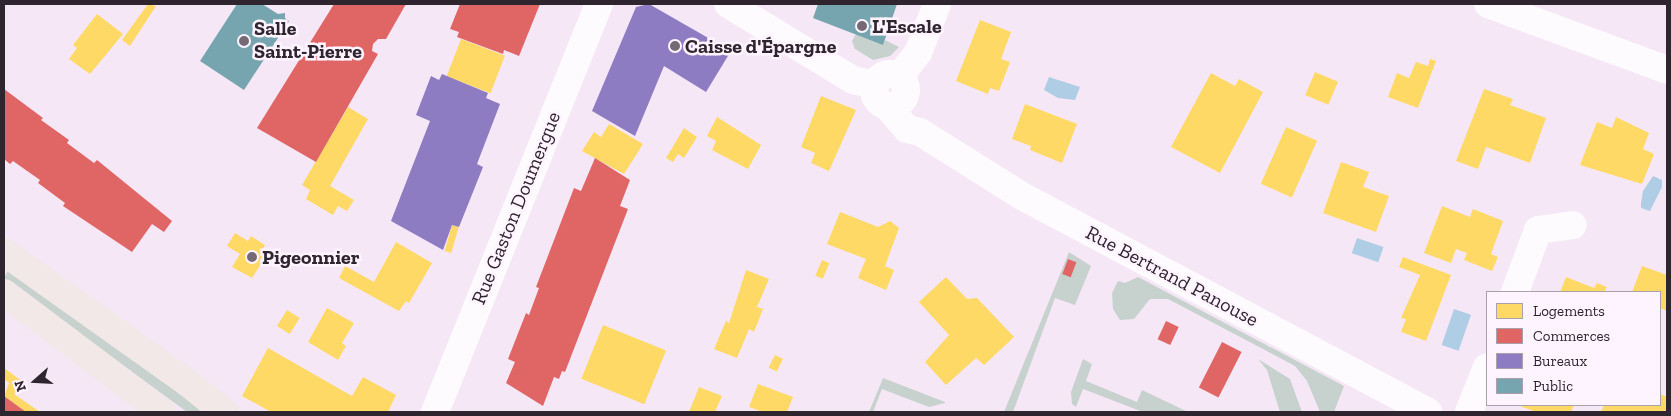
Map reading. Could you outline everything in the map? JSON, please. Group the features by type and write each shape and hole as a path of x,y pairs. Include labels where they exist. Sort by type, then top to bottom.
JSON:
{"main road":[{"path":"4,252 187,382 224,412"},
{"path":"4,293 162,412"}],"street":[{"name":"Rue Gaston Doumergue","path":"435,412 599,4"},
{"path":"728,4 853,80 891,91 918,53 937,4"},
{"path":"1488,4 1667,70"},
{"name":"Rue Bertrand Panouse","path":"891,91 920,132 1022,196 1428,412"},
{"path":"1515,291 1538,230 1574,225"},
{"path":"1469,412 1486,370"}],"shaded area":[{"path":"856,34 883,44 885,40 899,47 890,56 873,60 855,49 852,41"},
{"path":"1069,252 1091,266 1075,305 1055,298 1013,412 1004,412"},
{"path":"9,269 208,412 187,412 4,278"},
{"path":"1138,277 1344,386 1334,412 1320,412 1307,381 1295,366 1168,299 1150,299 1134,319 1120,320 1113,309 1112,293 1118,281 1125,283"},
{"path":"1083,359 1092,364 1086,381 1137,402 1142,390 1188,412 1143,412 1083,389 1076,407 1072,404 1071,392"},
{"path":"1258,359 1290,379 1302,412 1280,412 1267,370"},
{"path":"883,378 945,403 929,407 882,389 873,412 869,412"}],"water":[{"path":"1049,77 1080,87 1075,100 1058,98 1044,90"},
{"path":"1653,176 1662,180 1662,187 1650,211 1641,208 1641,203 1643,191"},
{"path":"1357,238 1383,247 1378,262 1352,253"},
{"path":"1454,309 1471,315 1459,351 1442,345"}],"building: Logements":[{"path":"148,4 156,6 130,46 122,40"},
{"path":"97,14 123,34 90,74 69,59 77,48 73,45"},
{"path":"980,20 1011,32 1001,59 1010,62 999,91 990,88 988,94 956,81"},
{"path":"461,39 505,56 491,93 447,76"},
{"path":"1430,59 1436,61 1418,108 1388,97 1397,73 1409,78 1416,62 1428,66"},
{"path":"1315,72 1338,82 1328,105 1305,95"},
{"path":"1211,73 1235,86 1239,79 1263,92 1220,173 1171,147"},
{"path":"1484,89 1513,99 1510,105 1546,118 1530,163 1486,147 1478,169 1456,161"},
{"path":"821,96 856,110 829,171 811,163 815,153 801,147"},
{"path":"1025,104 1077,124 1062,163 1030,150 1031,146 1012,139"},
{"path":"348,107 368,119 330,186 354,200 347,211 338,206 333,215 306,199 310,190 302,185"},
{"path":"717,117 761,145 748,169 712,150 716,141 707,136"},
{"path":"1616,117 1649,133 1643,149 1654,154 1642,184 1580,165 1597,122 1612,128"},
{"path":"609,124 643,144 624,174 582,151 594,132 601,137"},
{"path":"1286,127 1317,141 1292,197 1261,184"},
{"path":"684,128 697,137 684,158 678,154 673,162 666,158"},
{"path":"1341,162 1369,172 1363,187 1389,196 1376,232 1323,213"},
{"path":"1442,206 1470,217 1473,209 1503,221 1491,254 1498,257 1492,271 1464,260 1467,253 1456,249 1451,263 1424,253"},
{"path":"840,212 878,227 890,221 899,228 885,266 894,270 886,290 858,278 866,259 827,244"},
{"path":"452,225 459,227 451,253 445,251"},
{"name":"Pigeonnier","path":"235,233 248,241 251,236 265,245 263,249 268,253 252,278 232,267 240,254 227,246"},
{"path":"396,242 432,263 409,303 406,301 399,311 339,278 345,266 374,282"},
{"path":"1403,257 1451,275 1426,341 1401,332 1406,319 1401,318 1420,275 1399,267"},
{"path":"822,260 829,263 823,279 815,276"},
{"path":"1642,266 1667,275 1667,311 1661,308 1661,291 1632,291"},
{"path":"746,270 769,279 757,307 763,309 754,332 749,329 737,358 714,349 726,321 729,323"},
{"path":"946,277 967,299 977,298 1014,337 984,365 976,358 946,385 925,362 949,335 919,302"},
{"path":"1566,277 1594,288 1597,283 1607,287 1605,291 1560,291"},
{"path":"327,308 354,323 342,343 346,346 338,360 308,342"},
{"path":"287,310 300,318 290,334 277,326"},
{"path":"603,325 666,350 644,404 581,379"},
{"path":"268,348 352,396 363,377 396,395 388,412 271,412 242,396"},
{"path":"775,355 783,359 777,372 769,367"},
{"path":"4,368 23,382 14,394 40,412 26,412 4,396 9,383 4,379"},
{"path":"758,384 793,397 787,412 763,412 749,407"},
{"path":"699,387 722,396 715,412 689,412"},
{"path":"1661,394 1667,397 1667,412 1601,412 1604,406 1661,406"},
{"path":"1520,406 1574,406 1571,412 1536,412"}],"building: Commerces":[{"path":"334,4 406,4 386,39 378,39 373,44 372,51 378,54 316,162 257,128"},
{"path":"460,4 540,4 519,56 504,50 503,54 457,37 459,32 450,29"},
{"path":"4,89 43,118 41,120 69,140 67,143 94,163 97,160 172,221 164,232 152,224 132,252 63,206 65,203 38,183 40,180 13,161 10,164 4,159"},
{"path":"595,158 630,180 620,206 628,209 565,372 562,371 559,379 554,377 543,406 506,383 515,362 508,359 526,313 529,315 539,288 536,287 574,188 581,191"},
{"path":"1068,259 1076,262 1071,277 1062,274"},
{"path":"1166,321 1179,327 1170,345 1158,339"},
{"path":"1222,342 1242,352 1218,397 1199,387"},
{"path":"4,396 26,412 4,412"}],"building: Bureaux":[{"path":"649,4 731,51 706,92 664,66 635,136 592,111 636,7"},
{"path":"442,74 488,93 486,98 500,104 477,164 483,167 459,227 452,225 443,250 391,221 430,121 416,115 431,76 439,80"}],"building: Public":[{"name":"Salle Saint-Pierre","path":"237,4 262,4 278,14 285,13 285,18 289,21 244,90 200,61"},
{"name":"L'Escale","path":"818,4 897,4 883,45 813,18"}],"place":[{"name":"L'Escale","path":"862,26"},
{"name":"Salle Saint-Pierre","path":"244,41"},
{"name":"Caisse d'Épargne","path":"675,46"},
{"name":"Pigeonnier","path":"252,257"}]}
